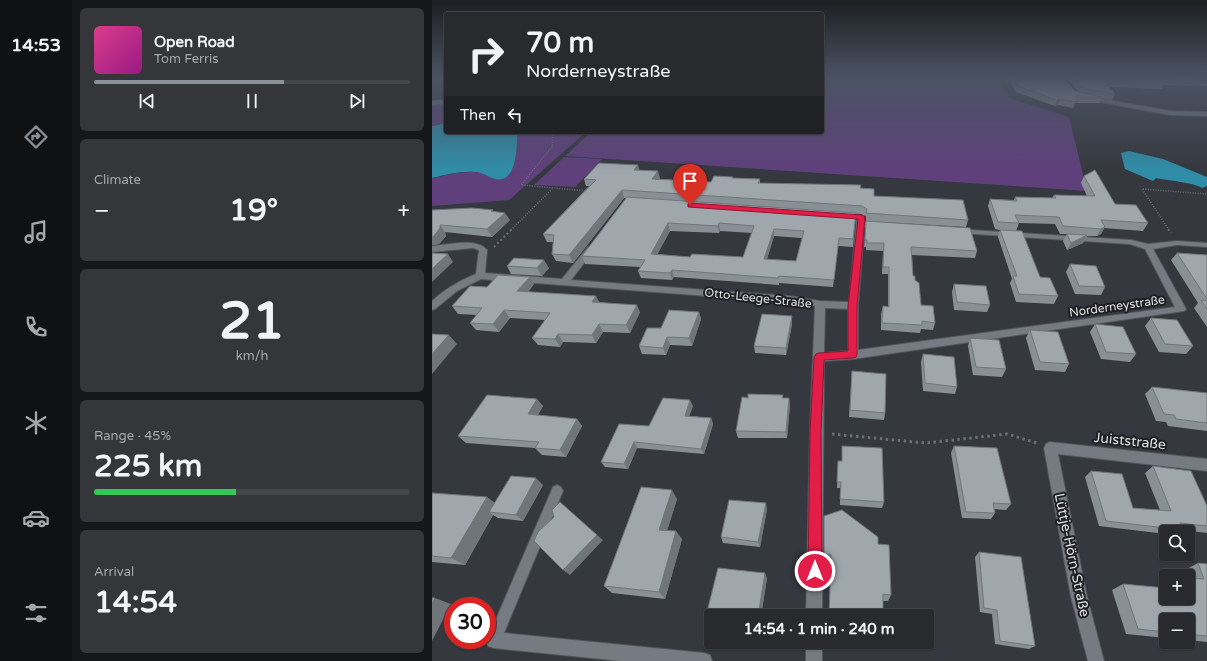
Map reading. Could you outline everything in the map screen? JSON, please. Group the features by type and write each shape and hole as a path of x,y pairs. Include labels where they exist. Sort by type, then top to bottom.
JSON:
{"street":[{"path":"1147,109 1170,113 1207,114"},
{"path":"838,215 862,217 853,306 853,355"},
{"path":"861,224 885,226"},
{"path":"948,230 1131,242 1148,248 1177,243 1207,244"},
{"path":"565,282 594,244"},
{"path":"432,249 474,245 483,250 480,276 457,285 432,306"},
{"name":"Norderneystraße","path":"819,357 853,355 1181,309 1148,248"},
{"name":"Otto-Leege-Straße","path":"480,276 789,299 820,304 816,432 814,609"},
{"path":"820,304 853,306"},
{"name":"Juiststraße","path":"1050,448 1207,465"},
{"name":"Lüttje-Hörn-Straße","path":"1050,448 1079,597 1096,661"},
{"path":"496,640 704,661"},
{"path":"814,649 814,661"}],"lane":[{"path":"496,635 557,491"}],"path":[{"path":"553,134 552,147 521,185 592,191"},
{"path":"483,257 553,188"},
{"path":"1177,243 1142,189 1207,194"},
{"path":"816,432 926,443 1007,434 1050,448"}],"shaded area":[{"path":"432,109 444,109 444,123 432,126"},
{"path":"824,109 1043,109 1069,117 1087,191 565,156 589,134 824,134"},
{"path":"517,134 584,134 509,200 432,206 432,178 464,172 480,173 494,179 505,176 511,172 513,168"},
{"path":"564,157 602,159 575,187 534,185"}],"water":[{"path":"444,123 444,134 517,134 515,162 512,170 508,176 503,179 495,179 475,172 464,172 432,178 432,126"},
{"path":"1129,151 1163,159 1207,177 1207,186 1202,188 1187,183 1156,178 1153,181 1125,169 1121,153"}],"building":[{"path":"599,163 638,165 634,170 658,171 652,179 711,182 714,176 760,179 758,183 861,185 860,188 874,189 874,196 963,200 968,220 866,213 867,209 862,206 622,190 569,255 552,254 554,235 543,234 596,180 584,179"},
{"path":"1095,170 1115,204 1136,205 1148,223 1101,220 1105,227 1101,229 1063,226 1059,217 1015,215 1019,223 998,222 990,199 1017,201 1015,197 1056,198 1054,195 1095,196 1084,176"},
{"path":"627,197 856,213 853,239 839,238 834,280 779,276 778,278 672,270 670,273 638,271 645,260 582,256","holes":["668,223 718,226 719,223 754,226 743,257 692,254 690,257 651,254","774,229 804,231 796,261 764,259"]},
{"path":"472,208 505,213 487,229 440,225 440,228 432,237 432,210"},
{"path":"866,221 970,228 977,251 911,247 913,276 915,276 915,280 919,283 921,305 933,306 935,323 922,321 922,325 882,323 883,306 889,307 889,267 883,267 884,243 867,243 867,240 865,240"},
{"path":"1000,230 1022,231 1040,277 1050,278 1058,296 1019,294 1013,276 1017,276"},
{"path":"1067,234 1087,235 1071,243"},
{"path":"432,253 448,254 432,269"},
{"path":"1177,253 1207,255 1207,299"},
{"path":"514,258 544,260 537,268 507,266"},
{"path":"1070,264 1096,266 1105,287 1079,286"},
{"path":"498,275 530,277 517,291 596,296 592,302 637,305 626,325 599,324 592,335 558,334 555,339 532,338 550,313 504,310 493,324 470,323 482,308 452,306 470,286 487,287"},
{"path":"954,284 986,286 990,305 957,302"},
{"path":"1201,300 1207,301 1207,309"},
{"path":"669,310 699,312 689,338 667,337 663,348 639,346 647,328 661,328"},
{"path":"762,314 792,316 786,348 754,346"},
{"path":"1151,318 1177,320 1193,346 1165,344"},
{"path":"1095,324 1123,327 1136,354 1106,352"},
{"path":"1030,330 1058,332 1069,364 1040,362"},
{"path":"432,334 449,335 432,354"},
{"path":"970,338 999,340 1006,369 976,367"},
{"path":"923,354 954,357 957,387 925,383"},
{"path":"852,371 886,374 885,413 850,410"},
{"path":"1152,387 1207,393 1207,423 1176,419 1174,415 1164,414"},
{"path":"748,394 783,395 782,398 789,398 786,432 736,431 742,397 748,398"},
{"path":"487,395 537,399 528,414 577,419 560,450 535,448 539,442 458,436"},
{"path":"663,398 690,400 685,416 711,418 701,449 634,442 624,464 601,462 619,424 649,426"},
{"path":"842,446 882,448 884,502 840,499 841,482 837,482 838,461 842,461"},
{"path":"954,446 997,448 1011,504 993,503 995,513 966,512"},
{"path":"1153,466 1191,471 1207,506 1207,526 1180,523 1181,525 1159,525 1159,527 1106,521 1091,471 1122,474 1133,508 1171,511"},
{"path":"511,476 536,478 516,515 489,512"},
{"path":"641,487 672,490 659,530 676,531 659,592 604,586"},
{"path":"432,493 487,497 451,558 432,556"},
{"path":"729,500 766,503 758,542 721,537"},
{"path":"560,502 597,535 563,570 534,541 538,532 554,517 552,510"},
{"path":"842,510 878,537 878,544 889,545 891,595 883,594 883,609 829,609 831,555 824,554 824,516"},
{"path":"979,552 1021,557 1035,646 1000,641 997,610 984,608"},
{"path":"1198,563 1207,564 1207,636 1195,635 1195,613 1159,613 1159,631 1138,629 1123,584 1159,587 1159,605 1195,605 1195,578 1204,579"},
{"path":"718,568 765,573 759,609 708,609"}],"route":[{"path":"690,205 862,217 853,306 853,355 819,357 816,432 815,571"}]}
